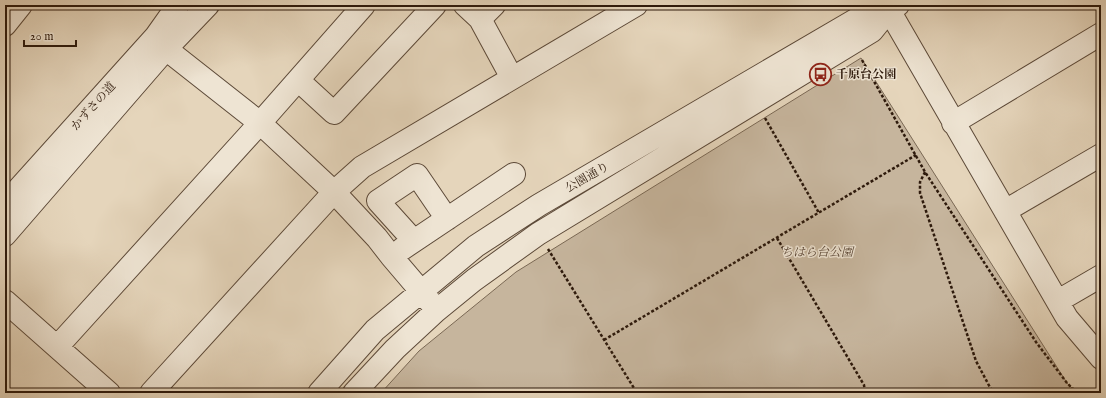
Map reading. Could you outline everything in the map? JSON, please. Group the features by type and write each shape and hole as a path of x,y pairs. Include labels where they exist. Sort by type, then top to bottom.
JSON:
{"street":[{"path":"5,25 21,5"},
{"name":"かずさの道","path":"5,204 156,36 178,5"},
{"path":"5,234 166,49 208,5"},
{"path":"57,347 260,123 364,5"},
{"path":"298,80 334,113 435,5"},
{"path":"151,393 334,192 362,167 636,5"},
{"path":"891,7 953,122 1067,318 1101,358"},
{"name":"公園通り","path":"354,393 395,349 436,311 474,280 538,234 872,31 891,7"},
{"name":"公園通り","path":"319,393 375,330 476,246 539,205 862,16 891,7"},
{"path":"480,10 512,78"},
{"path":"953,122 1101,34"},
{"path":"166,49 260,123 334,192 377,238 390,256 422,291 436,311"},
{"path":"1005,211 1101,155"},
{"path":"390,256 514,174"},
{"path":"414,241 378,201 417,175 447,219"},
{"path":"1058,301 1101,276"},
{"path":"5,301 109,393"}],"path":[{"path":"861,58 925,172 1036,342 1077,393"},
{"path":"764,116 820,212"},
{"path":"604,340 916,156"},
{"path":"925,172 920,182 920,194 976,361 993,393"},
{"path":"538,234 637,393"},
{"path":"777,238 864,386 865,393"}],"green space":[{"name":"ちはら台公園","path":"861,58 1067,383 1077,393 381,393 419,351 516,272"}],"place":[{"name":"千原台公園","path":"820,74"}]}
